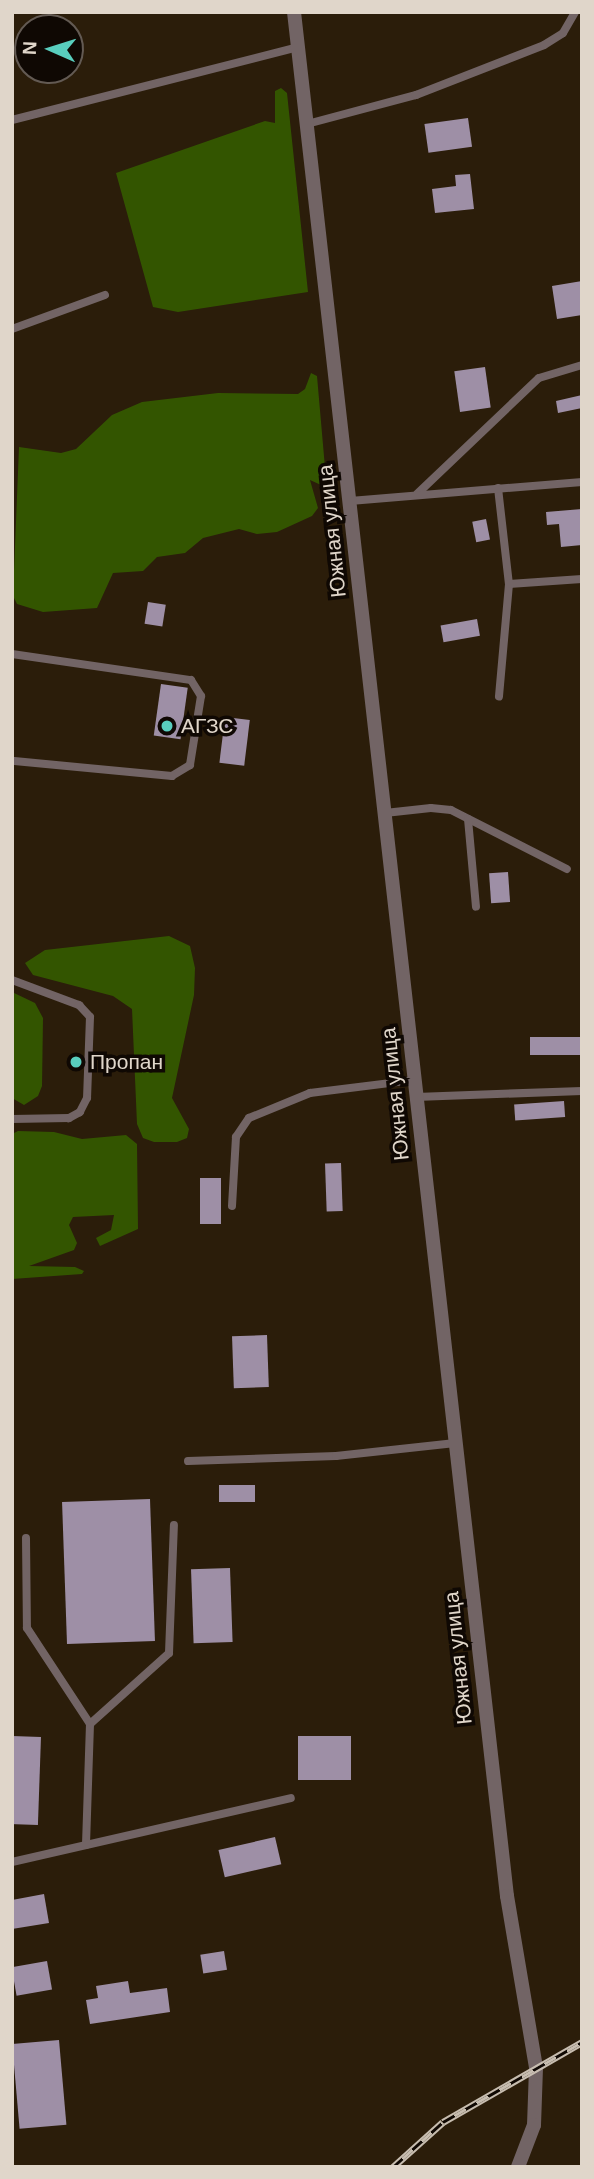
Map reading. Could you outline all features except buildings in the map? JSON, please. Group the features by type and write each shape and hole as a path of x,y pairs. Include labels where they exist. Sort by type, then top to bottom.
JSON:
{"street":[{"name":"Южная улица","path":"294,12 507,1896 536,2068 534,2124 518,2167"}],"lane":[{"path":"307,124 416,95 544,45 563,33 575,12"},
{"path":"12,120 298,47"},
{"path":"12,329 105,295"},
{"path":"416,494 539,378 582,365"},
{"path":"350,501 582,482"},
{"path":"498,488 509,584 499,697"},
{"path":"509,584 582,579"},
{"path":"12,654 191,680 201,696 190,765 173,776 12,761"},
{"path":"385,813 443,808 567,869"},
{"path":"468,819 476,907"},
{"path":"12,980 79,1005 90,1017 87,1098 80,1112 69,1118 12,1119"},
{"path":"232,1206 236,1137 249,1118 310,1093 415,1080"},
{"path":"416,1097 582,1091"},
{"path":"188,1461 337,1456 455,1443"},
{"path":"90,1724 169,1653 174,1525"},
{"path":"26,1538 27,1628 90,1724 86,1845"},
{"path":"12,1861 291,1798"}],"green space":[{"path":"281,88 287,93 308,292 178,312 153,307 116,173 265,121 275,123 275,91"},
{"path":"311,373 317,376 326,479 321,485 310,480 318,508 312,516 277,532 257,534 239,529 203,538 185,553 157,557 143,571 113,573 97,608 43,612 17,604 13,596 19,447 61,453 76,449 112,415 142,402 218,393 298,394 305,389"},
{"path":"169,936 190,946 195,968 194,995 172,1098 189,1129 187,1138 177,1142 154,1142 143,1138 137,1124 132,1009 113,996 33,975 25,963 45,950"},
{"path":"12,992 35,1003 43,1018 42,1086 38,1096 24,1105 12,1098"},
{"path":"18,1131 54,1132 82,1139 126,1135 137,1144 138,1229 100,1246 96,1238 111,1230 114,1215 73,1217 69,1225 77,1243 74,1250 29,1266 75,1267 84,1271 82,1274 12,1279 12,1134"}],"railway":[{"path":"393,2167 443,2122 582,2042"}],"place":[{"name":"АГЗС","path":"167,726"},
{"name":"Пропан","path":"76,1062"}]}
